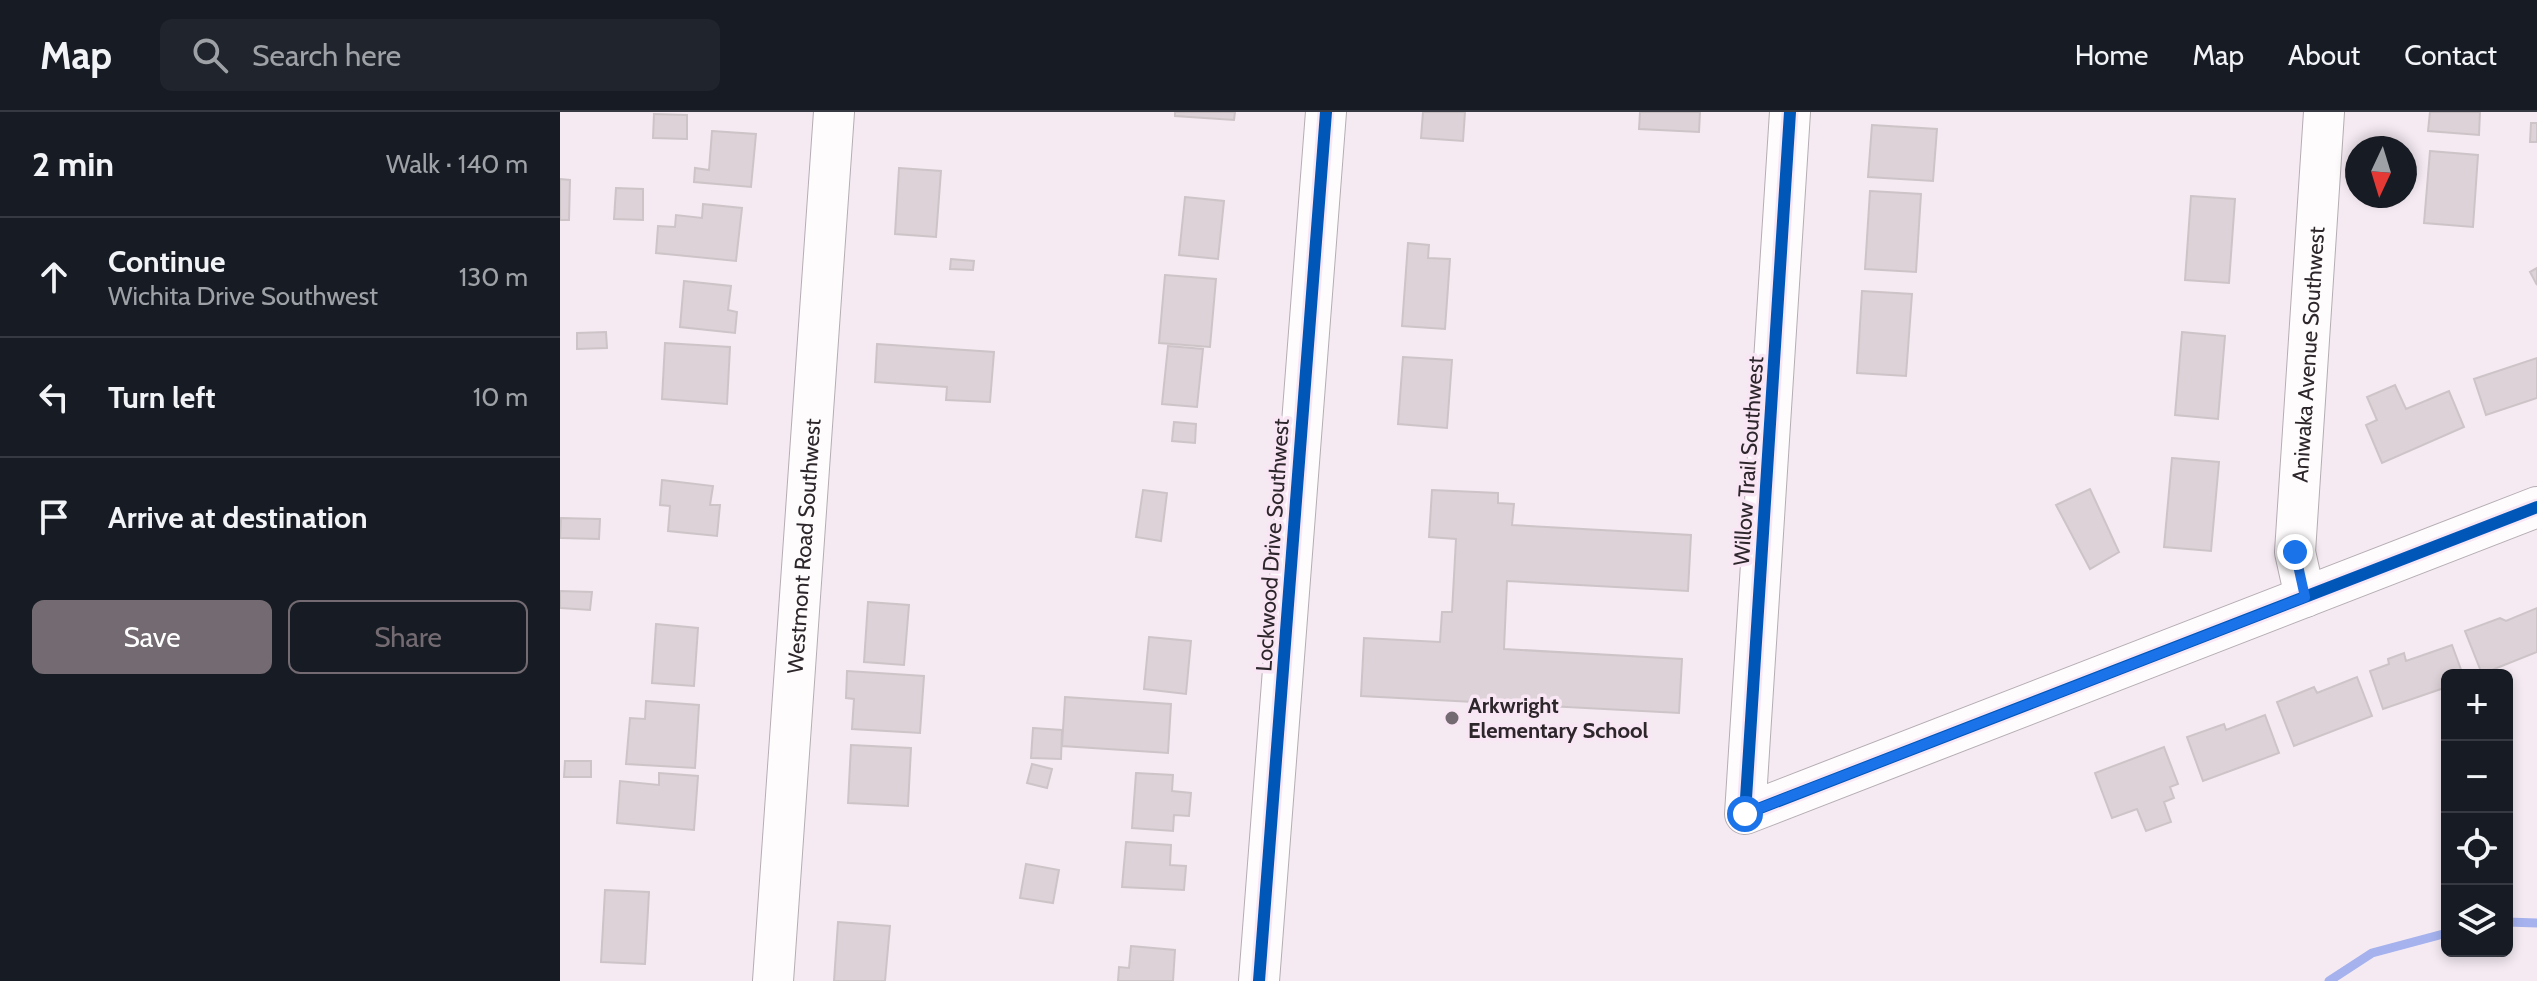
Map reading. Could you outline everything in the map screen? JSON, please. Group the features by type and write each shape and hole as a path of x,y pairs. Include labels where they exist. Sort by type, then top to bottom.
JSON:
{"street":[{"name":"Westmont Road Southwest","path":"773,981 834,112"},
{"name":"Lockwood Drive Southwest","path":"1259,981 1326,112"},
{"name":"Willow Trail Southwest","path":"1790,112 1745,814 2305,597"},
{"name":"Aniwaka Avenue Southwest","path":"2305,597 2295,552 2324,112"},
{"path":"2305,597 2537,507"}],"building":[{"path":"1175,112 1235,112 1234,120 1175,116"},
{"path":"1423,112 1465,112 1463,141 1421,138"},
{"path":"1640,112 1700,112 1699,132 1639,129"},
{"path":"2430,112 2480,112 2479,135 2428,131"},
{"path":"654,114 687,115 687,139 653,138"},
{"path":"2531,123 2537,123 2537,142 2530,142"},
{"path":"1872,125 1937,129 1933,181 1868,177"},
{"path":"712,131 756,134 751,187 694,182 695,168 709,170"},
{"path":"2430,151 2478,155 2473,227 2424,223"},
{"path":"899,168 941,171 936,237 895,234"},
{"path":"560,179 570,180 569,220 560,220"},
{"path":"616,188 643,189 643,220 614,219"},
{"path":"1870,191 1921,194 1916,272 1865,269"},
{"path":"2191,196 2235,199 2229,283 2185,280"},
{"path":"1185,197 1224,201 1218,259 1179,255"},
{"path":"703,204 742,208 736,261 656,253 658,226 675,227 676,215 702,218"},
{"path":"1408,243 1429,245 1428,258 1450,259 1445,329 1402,326"},
{"path":"951,259 974,261 973,270 950,269"},
{"path":"2537,268 2537,285 2530,272"},
{"path":"1165,275 1216,279 1210,347 1159,343"},
{"path":"684,281 731,286 728,310 737,312 735,333 680,327"},
{"path":"1862,291 1912,294 1906,376 1857,373"},
{"path":"606,332 607,348 577,349 577,333"},
{"path":"2182,332 2225,336 2218,419 2175,415"},
{"path":"665,343 730,347 727,404 662,399"},
{"path":"877,344 994,352 990,402 946,400 947,387 875,382"},
{"path":"1168,346 1203,349 1197,407 1162,404"},
{"path":"1403,357 1452,360 1447,428 1398,424"},
{"path":"2537,358 2537,398 2486,415 2474,379"},
{"path":"2395,385 2406,409 2449,391 2464,427 2382,463 2366,425 2377,420 2367,397"},
{"path":"1174,422 1196,424 1195,443 1172,441"},
{"path":"2172,458 2219,462 2211,551 2164,547"},
{"path":"662,480 713,486 710,505 720,505 717,536 668,531 670,506 660,505"},
{"path":"2090,489 2119,552 2090,569 2056,505"},
{"path":"1143,490 1167,493 1161,541 1136,537"},
{"path":"1432,490 1498,493 1498,503 1514,504 1512,525 1691,535 1688,591 1507,581 1504,649 1682,659 1679,713 1361,696 1364,638 1440,642 1442,612 1452,612 1456,539 1429,537"},
{"path":"561,518 600,519 599,539 560,538"},
{"path":"560,591 592,592 590,610 560,608"},
{"path":"868,602 909,605 904,665 864,662"},
{"path":"2537,608 2537,652 2494,669 2480,669 2465,631 2500,618 2506,621"},
{"path":"656,624 698,628 694,686 652,683"},
{"path":"1149,637 1191,641 1186,694 1144,689"},
{"path":"2452,645 2461,669 2441,669 2441,689 2383,709 2370,671 2389,664 2388,659 2404,653 2406,661"},
{"path":"847,671 924,676 920,733 852,729 854,699 846,698"},
{"path":"2357,677 2372,716 2294,746 2277,702 2314,687 2317,693"},
{"path":"1065,697 1171,704 1168,753 1062,746"},
{"path":"646,701 699,705 695,768 626,764 630,718 645,719"},
{"path":"2265,715 2279,753 2203,781 2187,737 2224,724 2226,730"},
{"path":"1033,728 1062,730 1061,759 1031,758"},
{"path":"851,745 911,748 908,806 848,803"},
{"path":"2164,747 2178,784 2170,787 2174,798 2164,802 2171,822 2146,831 2137,809 2112,818 2095,773"},
{"path":"565,761 591,761 591,777 564,777"},
{"path":"1032,764 1052,769 1047,788 1027,783"},
{"path":"659,773 698,776 694,830 617,823 620,781 659,785"},
{"path":"1136,773 1173,775 1172,791 1191,793 1189,816 1174,815 1173,831 1132,828"},
{"path":"1126,842 1171,845 1170,865 1186,866 1184,890 1122,887"},
{"path":"1026,864 1059,870 1053,903 1020,898"},
{"path":"605,890 649,892 645,964 601,962"},
{"path":"838,922 890,926 885,981 834,981"},
{"path":"1131,946 1175,950 1173,981 1118,981 1119,967 1129,968"}],"waterway":[{"path":"2513,922 2537,923"},
{"path":"2329,981 2372,953 2441,935"}],"cycle path":[{"path":"1259,981 1326,112"},
{"path":"1790,112 1745,814 2537,507"}],"place":[{"name":"Arkwright Elementary School","path":"1452,718"}],"route":[{"path":"1745,814 2305,597 2295,552"}]}
